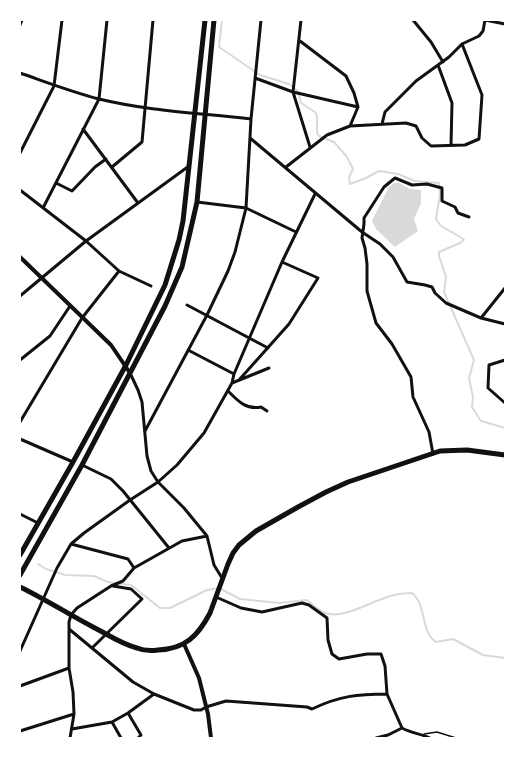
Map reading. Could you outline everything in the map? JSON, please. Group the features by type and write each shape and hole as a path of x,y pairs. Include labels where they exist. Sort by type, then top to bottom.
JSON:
{"main road":[{"path":"20,555 126,365 165,285 183,221 205,20"},
{"path":"20,576 82,465 167,301 182,267 197,202 204,113 214,20"},
{"path":"20,587 135,648 145,651 164,650 184,644 205,623 233,553 239,545 264,526 348,482 440,451 468,450 505,455"}],"street":[{"path":"20,25 22,20"},
{"path":"20,153 54,86 62,20"},
{"path":"43,208 99,99 107,20"},
{"path":"112,167 142,142 153,20"},
{"path":"145,431 207,315 228,271 235,252 246,208 254,78 261,20"},
{"path":"301,20 300,41 293,92 310,147"},
{"path":"412,20 431,42 443,62"},
{"path":"382,124 385,112 416,81 443,62 462,44 479,36 483,32 485,20 505,24"},
{"path":"300,41 346,76 354,93 358,107 350,126"},
{"path":"286,167 327,135 350,126 406,123 416,126 422,138 431,146 465,145 479,139 482,95 462,44"},
{"path":"438,65 452,103 451,145"},
{"path":"20,73 54,86 99,99 145,107 251,119"},
{"path":"254,78 293,92 358,107"},
{"path":"83,129 138,203"},
{"path":"250,138 286,167 314,194 362,232 380,244 393,257 407,282 432,287 435,293 446,303 481,318 505,324"},
{"path":"56,183 72,191 95,167 106,159"},
{"path":"20,296 86,241 189,166"},
{"path":"433,454 429,432 413,397 411,377 392,344 376,323 368,291 367,264 362,238 364,218 384,187 395,178 412,186 428,184 442,188 442,201 455,207 458,213 469,218"},
{"path":"20,190 86,241 119,271 151,286"},
{"path":"20,651 57,568 71,544 130,500 158,482 177,465 204,434 232,383 234,374 282,262 314,194"},
{"path":"197,202 246,208 296,232"},
{"path":"20,257 111,345 126,365 142,402 147,456 151,471 158,482 184,508 208,536 214,565 222,581"},
{"path":"239,380 289,324 318,278 282,262"},
{"path":"20,422 82,318 119,271"},
{"path":"481,318 505,288"},
{"path":"187,305 268,348"},
{"path":"20,360 50,336 70,306"},
{"path":"188,350 234,374"},
{"path":"505,360 489,365 488,388 505,403"},
{"path":"232,383 269,368"},
{"path":"228,391 244,405 253,409 261,407 267,412"},
{"path":"20,439 73,462"},
{"path":"82,465 111,479 124,491 168,548"},
{"path":"20,514 38,523"},
{"path":"70,738 74,714 73,692 69,668 69,629 71,615 77,608 123,580 134,568 168,548 182,542 208,536"},
{"path":"71,544 128,559 134,568"},
{"path":"92,648 142,599 131,589 111,586"},
{"path":"216,596 241,608 262,612 302,603 309,605 327,618 328,640 332,654 339,659 367,654 380,654 385,666 388,694 402,728 430,738"},
{"path":"69,629 133,682 154,694 194,710 201,710 226,701 307,707 312,709 346,696 361,694 388,694"},
{"path":"184,644 199,678 208,714 211,738"},
{"path":"20,686 69,668"},
{"path":"72,729 112,722 128,713 154,694"},
{"path":"128,713 141,735 138,738"},
{"path":"20,731 74,714"},
{"path":"112,722 120,738"},
{"path":"376,738 388,735 402,728"}],"lane":[{"path":"422,734 437,732 456,738"}],"shaded area":[{"path":"394,183 399,183 410,189 421,190 421,203 414,219 418,231 395,247 376,229 372,221 389,187"}],"waterway":[{"path":"222,20 219,47 260,75 289,84 298,91 301,103 315,112 317,116 317,133 319,136 334,142 347,157 353,169 349,177 350,184 379,171 398,174 415,181 439,183 440,194 436,219 441,226 464,240 439,252 439,256 446,277 444,292 474,360 469,378 473,397 472,407 481,421 505,428"},
{"path":"38,564 46,569 65,575 94,576 108,582 131,585 160,608 170,608 207,590 219,588 240,599 279,603 307,600 325,613 339,614 346,613 389,596 412,593 420,604 425,625 431,637 436,642 453,639 483,655 505,658"}]}
